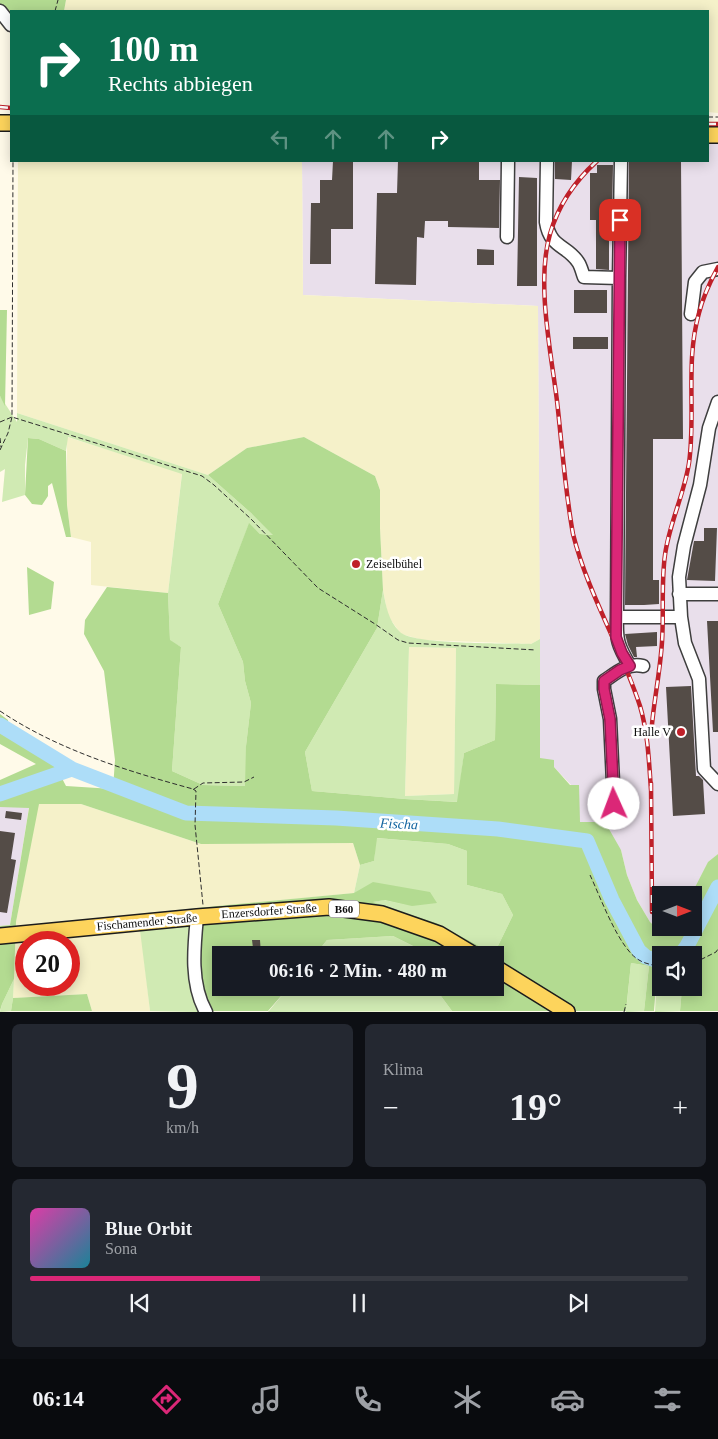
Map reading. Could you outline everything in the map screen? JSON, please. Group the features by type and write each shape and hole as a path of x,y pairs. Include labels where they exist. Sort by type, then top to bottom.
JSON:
{"main road":[{"name":"Enzersdorfer Straße","path":"202,915 330,907 382,914 438,934 459,946"},
{"name":"Fischamender Straße","path":"0,936 202,915"},
{"path":"504,973 567,1012"}],"street":[{"path":"0,11 10,24"},
{"path":"507,237 508,162"},
{"path":"547,162 546,222 554,242 578,261 584,277 619,278"},
{"path":"621,162 616,637 622,653 630,666"},
{"path":"692,314 695,282 703,272 718,269"},
{"path":"718,402 709,428 700,485 684,546 679,577 684,643 699,679 704,769 718,784"},
{"path":"680,594 718,594"},
{"path":"617,617 681,617"},
{"path":"614,804 610,719 604,681 620,670 630,666 636,664 643,666"},
{"path":"202,915 194,952 196,979 202,1004 206,1012"}],"path":[{"path":"0,449 8,433 12,417 13,162"},
{"path":"0,422 12,417 202,476 251,519 318,588 398,640 408,643 536,650"},
{"path":"0,438 0,449"},
{"path":"0,711 54,742 121,768 196,791 195,824 202,915"},
{"path":"193,789 203,783 244,782 254,777"},
{"path":"590,876 627,951 639,960 652,964"},
{"path":"702,959 718,949"},
{"path":"624,1012 626,1004"}],"shaded area":[{"path":"66,0 718,0 718,113 709,112 709,10 64,10"},
{"path":"709,140 718,140 718,854 708,863 696,886 652,886 652,924 637,900 627,875 621,850 580,823 571,785 554,767 540,758 538,306 303,295 302,162 709,162"},
{"path":"18,162 302,162 303,295 538,306 540,639 531,644 423,640 401,634 388,616 383,590 380,490 375,476 304,437 247,448 208,475 17,413"},
{"path":"67,437 182,473 168,593 91,585 91,542 71,537 67,505"},
{"path":"409,647 456,648 454,794 405,796"},
{"path":"38,804 81,804 201,844 353,843 360,865 354,893 139,914 150,1011 92,1011 87,994 80,994 80,931 16,931"},
{"path":"0,807 29,807 10,925 0,926"},
{"path":"15,947 15,996 50,996 13,998"}],"green space":[{"path":"0,0 66,0 64,10 10,10 10,19 0,4"},
{"path":"0,310 7,310 5,406 0,396"},
{"path":"0,396 17,422 17,413 208,475 274,535 260,534 249,524 218,604 243,662 245,681 251,703 246,746 246,786 203,785 172,771 181,647 170,641 168,593 182,474 68,437 66,451 39,439 28,438 25,465 25,495 2,502 5,469 0,472"},
{"path":"304,437 375,476 380,490 383,590 377,628 305,752 312,791 457,802 464,753 495,740 496,684 540,685 540,758 554,760 554,767 570,785 579,785 580,822 605,822 621,850 627,875 637,900 652,924 652,936 702,936 702,886 696,886 708,862 718,854 718,1011 680,1011 681,996 702,996 702,946 652,946 652,996 655,996 654,1011 644,1011 649,966 631,963 626,1011 452,1011 441,996 504,996 504,946 498,946 513,915 502,894 467,885 467,851 448,844 377,838 374,861 360,865 353,843 201,844 81,804 39,804 16,922 14,979 0,1011 0,926 10,925 29,808 0,807 0,780 36,764 0,744 0,714 8,720 7,734 54,763 66,786 113,789 115,760 104,671 84,634 85,620 107,587 168,593 170,640 181,647 172,771 203,785 245,786 246,746 251,703 245,681 243,662 218,604 249,523 260,534 273,535 208,475 247,448"},
{"path":"28,438 39,439 66,451 67,505 71,537 66,537 52,483 48,486 48,496 42,505 32,504 25,495"},
{"path":"27,567 54,582 51,609 29,615"},
{"path":"383,590 390,618 400,632 408,636 441,641 483,643 531,644 540,639 540,685 496,684 495,740 464,753 458,802 312,791 305,752 377,628","holes":["409,647 456,648 454,794 405,796"]},
{"path":"376,838 448,844 467,851 467,885 502,894 513,915 498,946 479,946 437,923 372,902 384,900 412,906 354,893 360,865 374,861"},
{"path":"373,882 430,892 437,903 412,906 385,900 373,902 437,923 479,946 413,946 393,936 327,940 322,946 212,946 212,996 281,996 268,1011 198,1011 207,1009 199,979 197,908 354,893"},
{"path":"197,908 199,979 207,1009 198,1012 150,1011 138,914"},
{"path":"393,936 413,946 322,946 327,940"},
{"path":"631,963 649,966 644,1011 626,1012"},
{"path":"14,979 11,1011 0,1012 2,1004"},
{"path":"80,994 87,994 92,1011 11,1011 13,998 80,996"},
{"path":"281,996 441,996 452,1011 268,1012"},
{"path":"656,996 681,996 680,1011 655,1012"}],"building":[{"path":"333,162 353,162 353,229 331,229 331,264 310,264 311,203 320,203 320,180 332,180"},
{"path":"398,162 479,162 479,180 500,180 499,228 448,227 448,221 425,221 424,238 417,237 416,285 375,284 377,193 397,193"},
{"path":"555,162 572,162 571,180 555,179"},
{"path":"629,162 681,162 683,439 653,439 653,580 659,580 659,604 625,605"},
{"path":"597,165 613,165 612,220 609,220 609,270 596,269 596,220 590,220 590,173 597,173"},
{"path":"519,177 537,178 537,286 517,286"},
{"path":"477,249 494,250 494,265 477,265"},
{"path":"574,290 607,290 607,313 574,313"},
{"path":"573,337 608,337 608,349 573,349"},
{"path":"704,528 717,528 715,581 687,580 694,541 704,541"},
{"path":"707,621 718,621 718,732 713,732"},
{"path":"657,632 657,646 636,647 637,657 634,657 625,634"},
{"name":"Halle V","path":"691,686 696,776 703,780 705,814 673,816 666,687"},
{"path":"6,811 22,813 21,820 5,818"},
{"path":"0,831 15,833 11,859 16,860 7,913 0,912"},
{"path":"252,940 260,940 260,946 253,946"}],"waterway":[{"name":"Fischa","path":"0,725 72,769 186,813 336,818 498,829 587,841 612,900 639,951 652,959"},
{"name":"Fischa","path":"0,794 72,769"},
{"name":"Fischa","path":"687,946 718,887"}],"railway":[{"path":"0,107 10,108"},
{"path":"709,124 718,124"},
{"path":"596,162 568,195 553,224 546,253 544,295 573,534 587,578 624,663 640,706 649,758 651,790"},
{"path":"651,736 662,642 665,555 689,463 695,332 703,301 718,267"},
{"path":"651,783 652,912"}],"place":[{"name":"Zeiselbühel","path":"356,564"},
{"name":"Halle V","path":"681,732"}],"route":[{"path":"614,804 610,719 604,681 620,670 630,666 622,653 616,637 620,220"}]}
